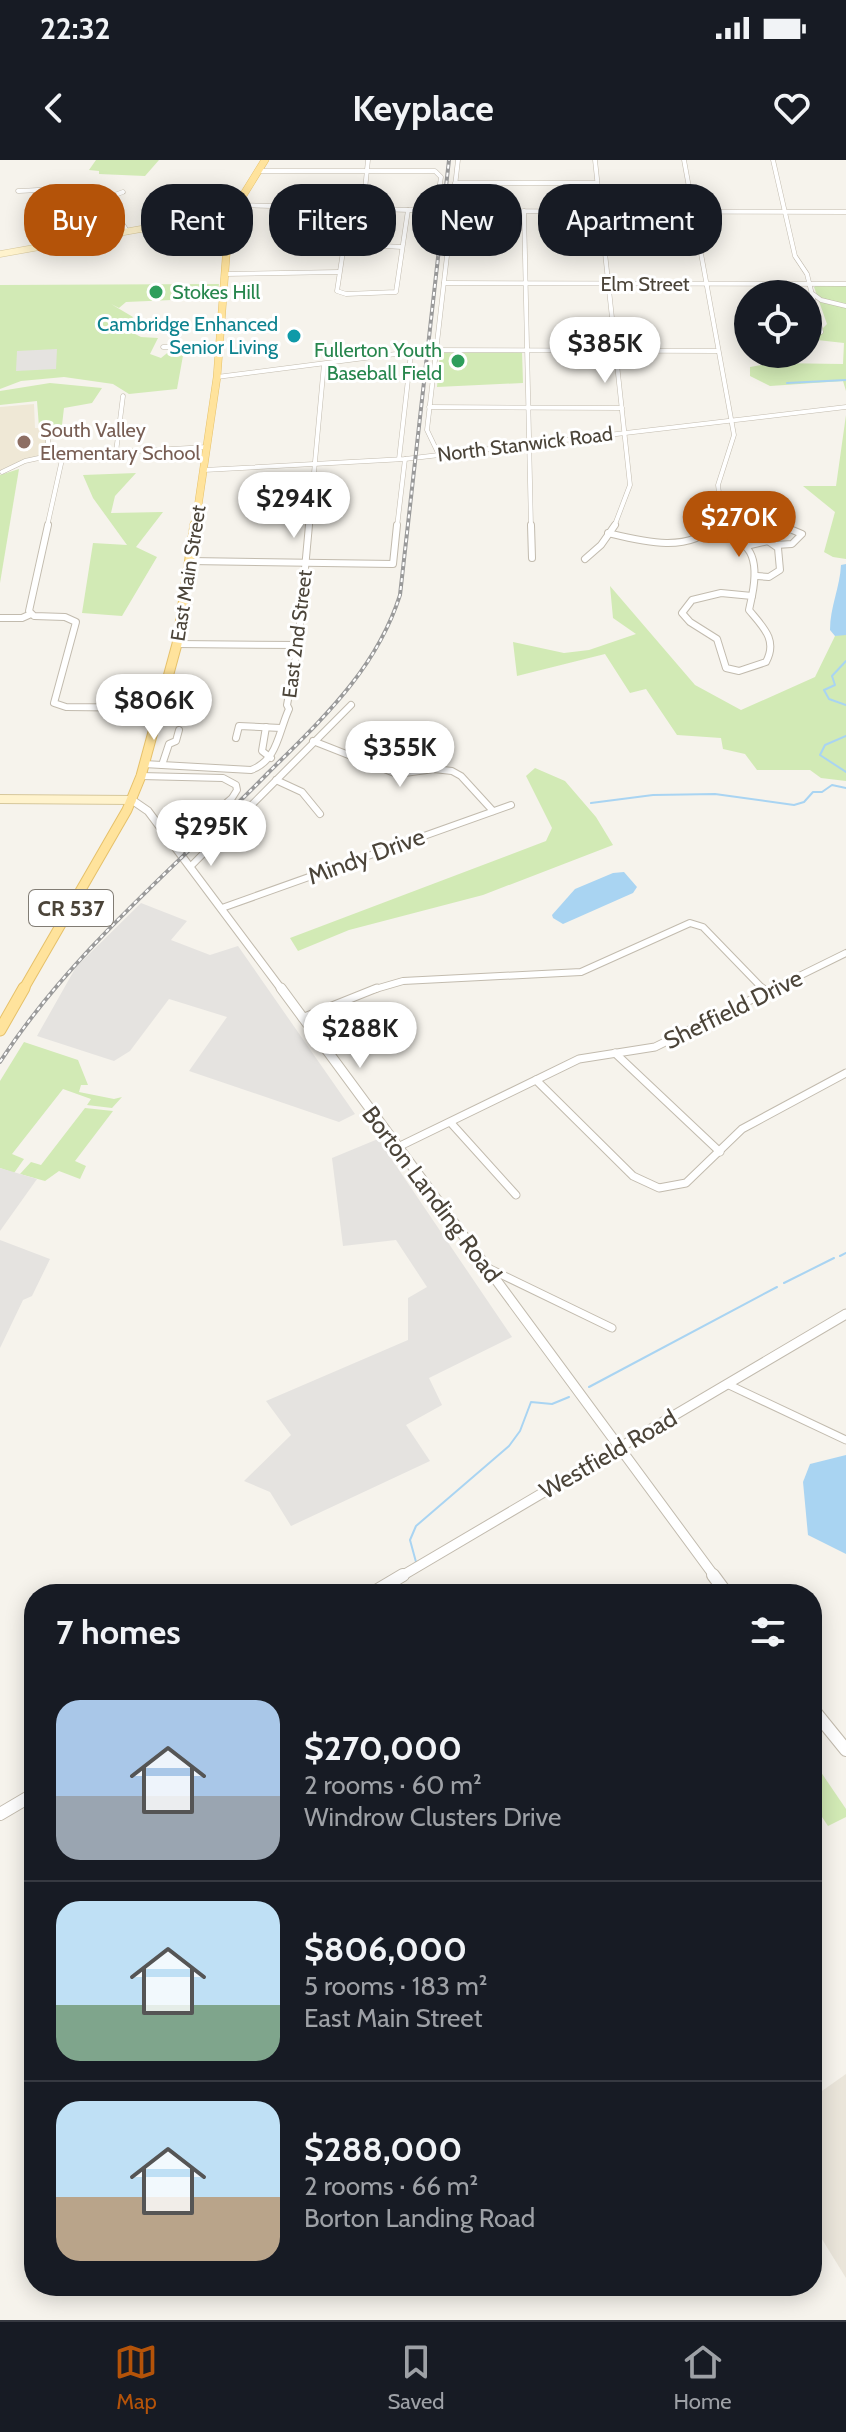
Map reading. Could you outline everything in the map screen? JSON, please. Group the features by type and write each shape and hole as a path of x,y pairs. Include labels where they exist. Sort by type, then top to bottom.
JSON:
{"main road":[{"name":"East Main Street","path":"249,184 265,160"},
{"path":"0,254 141,229"},
{"name":"East Main Street","path":"132,800 177,644 217,377 227,256"},
{"path":"0,799 132,800"},
{"name":"CR 537","path":"0,1030 132,800"}],"street":[{"path":"366,184 368,160"},
{"path":"416,160 416,171"},
{"path":"458,160 455,183 597,183 595,160"},
{"path":"684,160 688,184"},
{"path":"773,160 795,256 809,280"},
{"path":"257,171 431,171 441,175 440,184"},
{"path":"18,191 24,191"},
{"path":"396,210 412,210"},
{"path":"342,256 336,288 341,293 396,292 408,210"},
{"path":"532,558 524,211 538,211"},
{"path":"722,211 846,212"},
{"path":"125,228 128,232"},
{"path":"396,247 402,247"},
{"path":"439,455 427,430 447,256"},
{"path":"585,559 594,552 622,511 630,485 605,256"},
{"path":"608,533 644,541 674,542 700,535 714,527 722,516 718,485 734,435 700,256"},
{"path":"225,274 339,272"},
{"name":"Elm Street","path":"444,283 734,284"},
{"name":"Elm Street","path":"822,284 846,284"},
{"path":"822,300 846,306"},
{"path":"163,347 219,347"},
{"path":"217,377 436,350 717,351"},
{"path":"190,561 393,564 411,353"},
{"name":"East 2nd Street","path":"271,758 289,709 287,705 298,645 324,364"},
{"path":"116,452 123,396"},
{"path":"429,407 622,408"},
{"name":"North Stanwick Road","path":"204,470 402,459 846,407"},
{"path":"48,431 48,456"},
{"path":"2,472 25,461 48,456 207,447"},
{"path":"30,614 63,455"},
{"path":"714,527 729,532 746,546 757,561 757,576 749,610 770,633 772,652 766,662 732,670 723,665 717,639 685,618 682,608 690,601 712,593 752,596"},
{"path":"746,546 768,541 790,529 802,534 792,544 776,545 768,541"},
{"path":"757,576 769,577 780,570 776,545"},
{"path":"0,618 22,618 30,614 75,620 54,703 66,707 160,708"},
{"path":"177,644 298,645"},
{"path":"190,867 351,705"},
{"path":"236,738 239,726 281,728"},
{"path":"144,764 251,770 271,758 262,751 266,727"},
{"path":"162,765 169,744 176,741 179,730"},
{"path":"313,741 397,774 434,769 452,771 461,776 493,811"},
{"path":"141,776 223,778 236,785 237,790 232,798 175,847"},
{"path":"276,780 302,792 320,814"},
{"name":"Borton Landing Road","path":"132,800 148,811 222,908 720,1584"},
{"name":"Mindy Drive","path":"222,908 511,805"},
{"path":"302,1018 387,984 403,981 581,972 684,924 694,923 708,932 765,991"},
{"name":"Sheffield Drive","path":"398,1147 579,1059 655,1047 846,953"},
{"path":"615,1053 720,1152"},
{"path":"536,1080 633,1176 648,1185 664,1188 681,1186 693,1179 742,1129 846,1073"},
{"path":"451,1123 516,1195"},
{"path":"488,1268 612,1328"},
{"name":"Westfield Road","path":"388,1584 846,1314"},
{"path":"727,1384 846,1440"},
{"path":"822,1720 846,1750"},
{"path":"0,1814 24,1800"}],"shaded area":[{"path":"57,349 56,369 16,371 17,351"},
{"name":"South Valley Elementary School","path":"34,404 35,428 49,428 48,456 30,459 0,472 0,407"},
{"path":"141,903 187,921 171,940 210,955 238,946 355,1114 339,1122 189,1071 227,1017 169,999 130,1051 114,1061 37,1036 76,967"},
{"path":"378,1139 512,1337 429,1378 442,1405 406,1425 430,1461 291,1526 270,1492 244,1481 291,1435 266,1401 408,1340 408,1298 427,1287 396,1240 343,1246 332,1158"},
{"path":"0,1168 37,1179 0,1231"},
{"path":"0,1240 50,1259 32,1296 23,1300 0,1348"},
{"path":"846,2074 846,2278 822,2239 822,2091"}],"green space":[{"path":"96,160 159,160 145,176 99,174 99,171 89,170"},
{"path":"219,284 217,298 126,302 119,308 111,304 133,317 125,329 141,337 158,338 150,354 161,358 171,350 184,350 177,389 129,394 113,384 64,377 21,381 0,389 0,285"},
{"path":"822,285 846,285 846,391 843,381 770,386 750,376 750,368 822,368 822,364 843,364 844,343 822,341 822,329 827,324 822,310"},
{"path":"440,352 522,352 523,383 437,387"},
{"path":"50,383 102,388 92,403 64,408 62,425 39,427 37,401 0,405 0,391"},
{"path":"846,415 846,559 824,552 835,512 803,486 836,486"},
{"path":"19,469 0,583 0,475"},
{"path":"136,473 115,496 111,513 163,512 136,547 157,557 122,616 82,613 93,543 127,545 93,498 83,475"},
{"path":"610,586 695,685 741,710 815,677 835,636 846,633 846,781 821,778 810,770 757,770 745,754 723,749 721,738 677,735 646,689 630,693 605,654 517,676 513,642 564,653 589,650 636,634 613,618"},
{"path":"535,768 565,781 596,817 613,845 483,895 349,930 298,951 290,938 546,841 552,828 526,776"},
{"path":"24,1042 78,1060 88,1085 81,1085 79,1092 114,1099 122,1097 112,1108 87,1105 91,1099 63,1089 12,1154 24,1159 14,1173 0,1168 0,1081"},
{"path":"85,1108 113,1111 75,1161 86,1166 80,1179 59,1171 45,1181 20,1174 31,1162 41,1165"},
{"path":"822,1774 846,1809 846,1817 828,1826 822,1817"}],"water":[{"path":"846,564 846,635 835,636 830,630 832,613 841,565"},
{"path":"624,872 637,887 633,893 563,924 553,918 552,915 575,889 613,873"},
{"path":"846,1455 846,1554 808,1535 803,1482 810,1464"}],"waterway":[{"path":"787,383 846,380"},
{"path":"846,661 832,676 835,685 824,690 829,699 846,705"},
{"path":"846,736 825,745 820,755 846,772"},
{"path":"591,803 653,795 715,794 794,805 804,802 813,792 822,792 832,785 846,788"},
{"path":"840,1256 846,1253"},
{"path":"784,1283 834,1258"},
{"path":"589,1387 777,1287"},
{"path":"416,1562 410,1540 416,1526 509,1446 520,1431 531,1402 552,1404 569,1397"}],"railway":[{"path":"0,1062 59,983 92,947 327,713 362,670 390,622 400,595 449,160"}],"place":[{"name":"Stokes Hill","path":"156,292"},
{"name":"Cambridge Enhanced Senior Living","path":"294,336"},
{"name":"Fullerton Youth Baseball Field","path":"458,361"},
{"name":"South Valley Elementary School","path":"24,442"}]}
